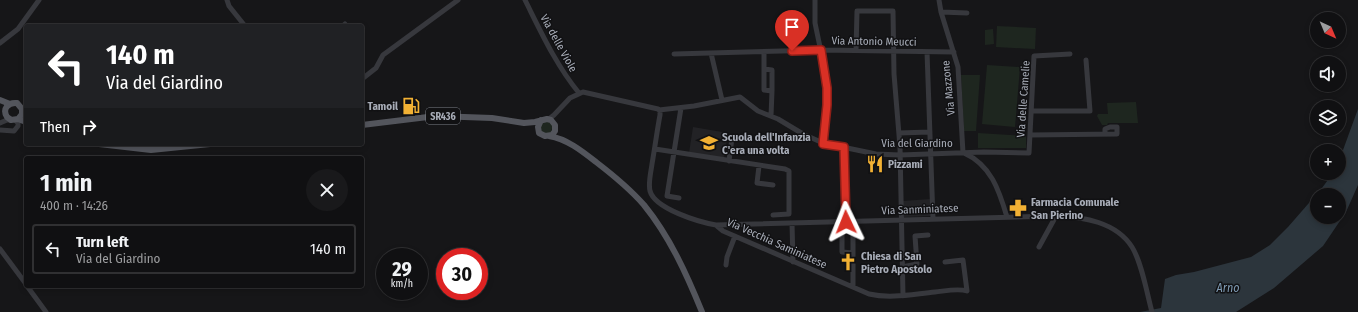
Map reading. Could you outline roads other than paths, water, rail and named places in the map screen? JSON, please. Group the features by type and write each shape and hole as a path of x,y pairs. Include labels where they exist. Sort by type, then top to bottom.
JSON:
{"main road":[{"path":"0,100 10,104 15,103 19,105 24,115 15,120"},
{"path":"0,104 7,117 24,122"},
{"path":"5,111 10,104"},
{"name":"SR436","path":"364,125 436,116 492,118 524,122 549,119 555,126 557,132 565,140 594,160 623,184 646,207 678,258 702,312"},
{"path":"538,131 538,125 541,120"},
{"name":"SR436","path":"524,122 534,127 543,136 565,140"},
{"path":"549,136 553,134 555,126"},
{"path":"114,146 158,150 193,146"}],"street":[{"path":"0,43 18,29 39,0"},
{"path":"227,0 229,6 243,24"},
{"path":"364,77 376,68 383,55 458,0"},
{"name":"Via delle Viole","path":"525,0 551,52 570,82 579,93"},
{"path":"549,119 570,98 579,93 588,93 656,108 659,110 681,108 740,97 758,111 783,122 823,144 827,105 827,88 816,23 815,0"},
{"name":"Via Mazzone","path":"939,0 941,12 954,52 959,74 963,153"},
{"path":"856,51 857,11 893,11 894,74 900,155 903,296"},
{"path":"941,12 967,13"},
{"name":"Via Antonio Meucci","path":"674,54 821,50 954,52"},
{"path":"764,52 764,90 772,91"},
{"path":"927,52 933,219"},
{"path":"711,53 722,100"},
{"name":"Via delle Camelie","path":"1029,153 1034,56 1070,54"},
{"path":"1032,111 1090,111 1086,60"},
{"path":"764,70 772,70 771,116"},
{"path":"678,198 667,196 681,108"},
{"path":"555,126 560,109"},
{"path":"659,110 660,113 655,149 759,166 785,169 790,168 790,214 773,216"},
{"path":"0,123 4,117 5,111"},
{"path":"0,123 7,120 15,120 18,123 18,126 14,131 0,130"},
{"path":"899,133 930,132"},
{"path":"1030,134 1105,134"},
{"path":"729,161 732,138"},
{"name":"Via del Giardino","path":"823,144 876,154 931,155 984,152 1029,153"},
{"path":"844,147 844,222 842,252 853,253"},
{"name":"Via Sanminiatese","path":"655,149 649,186 650,192 656,202 693,219 716,225 734,226 1056,216 1086,219 1107,226 1118,233 1132,247 1141,268 1152,312"},
{"path":"983,165 984,152"},
{"name":"Via del Giardino","path":"963,153 983,165 999,191 1007,217"},
{"path":"759,166 757,184 773,185"},
{"path":"1040,247 1056,216"},
{"path":"853,222 853,287"},
{"path":"792,223 793,262"},
{"name":"Via Vecchia Saminiatese","path":"716,225 723,231 793,262 869,294 882,297 963,289 967,290 963,260 945,262"},
{"path":"902,267 917,264 915,236 928,235"},
{"path":"726,265 726,257 734,236"},
{"path":"0,249 24,281"},
{"path":"29,288 46,312"}],"water":[{"name":"Arno","path":"1358,109 1358,185 1346,212 1346,188 1322,188 1328,180 1346,180 1345,144"},
{"name":"Arno","path":"1310,202 1310,224 1338,224 1323,246 1274,288 1236,312 1140,312 1161,308 1165,279 1251,257 1270,245"}],"place":[{"name":"Tamoil","path":"411,106"},
{"name":"Scuola dell'Infanzia C'era una volta","path":"709,143"},
{"name":"Pizzami","path":"875,164"},
{"name":"Farmacia Comunale San Pierino","path":"1018,208"},
{"name":"Chiesa di San Pietro Apostolo","path":"848,262"}]}
